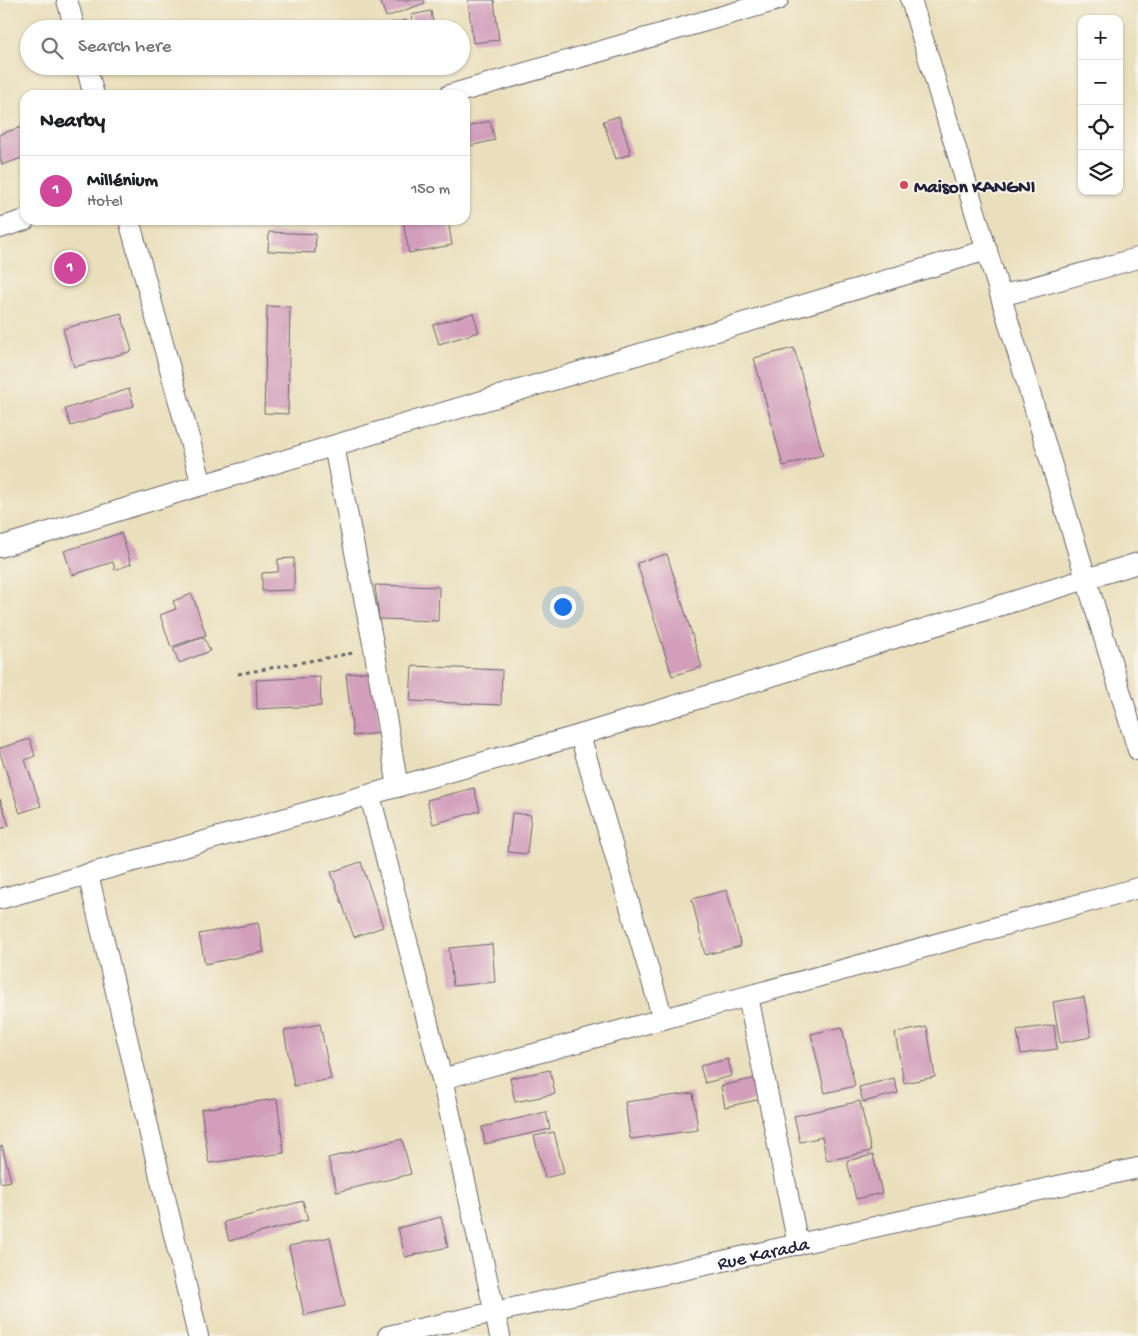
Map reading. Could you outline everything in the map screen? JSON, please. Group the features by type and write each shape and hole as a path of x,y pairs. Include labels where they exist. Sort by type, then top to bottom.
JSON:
{"street":[{"path":"67,0 73,20"},
{"path":"466,90 778,0"},
{"path":"911,0 1138,750"},
{"path":"88,75 93,90"},
{"path":"0,228 20,222"},
{"path":"130,225 202,485"},
{"path":"0,548 202,485 987,250"},
{"path":"1001,296 1138,258"},
{"path":"334,446 374,648 398,787"},
{"path":"0,899 580,735 1138,563"},
{"path":"580,735 663,1019"},
{"path":"370,795 442,1079 500,1336"},
{"path":"88,874 198,1336"},
{"path":"442,1079 1138,888"},
{"path":"748,996 798,1245"},
{"name":"Rue Karada","path":"388,1336 1138,1168"}],"path":[{"path":"238,674 374,648"}],"building":[{"path":"380,0 424,0 425,3 386,17"},
{"path":"468,0 494,0 499,40 473,43"},
{"path":"431,11 432,20 412,20 411,15"},
{"path":"619,116 631,154 616,159 603,121"},
{"path":"490,121 495,140 470,146 470,126"},
{"path":"20,128 20,159 2,165 0,134"},
{"path":"404,225 449,225 452,245 409,253"},
{"path":"269,232 316,234 315,253 268,251"},
{"path":"267,306 290,307 288,414 264,413"},
{"path":"121,313 132,351 74,367 63,329"},
{"path":"473,313 479,332 439,344 433,325"},
{"path":"794,348 823,455 783,466 754,358"},
{"path":"129,389 134,406 71,426 65,409"},
{"path":"121,533 131,564 115,570 113,562 72,575 64,551"},
{"path":"667,554 702,667 672,676 637,563"},
{"path":"294,558 294,590 262,591 262,573 278,572 278,559"},
{"path":"375,585 439,587 438,621 379,619"},
{"path":"192,594 206,635 171,647 160,615 176,609 173,601"},
{"path":"204,637 210,651 179,663 173,648"},
{"path":"412,666 502,670 501,705 410,701"},
{"path":"373,671 380,733 353,736 346,674"},
{"path":"320,677 321,706 257,709 256,680"},
{"path":"30,739 35,756 25,760 41,806 20,813 0,748"},
{"path":"474,788 480,811 433,824 427,800"},
{"path":"0,799 9,826 0,829"},
{"path":"512,813 531,815 527,854 508,852"},
{"path":"361,862 383,927 354,937 331,872"},
{"path":"727,890 741,946 705,955 692,899"},
{"path":"258,923 264,952 205,964 199,934"},
{"path":"492,944 495,982 453,986 449,948"},
{"path":"1084,997 1091,1037 1060,1043 1053,1002"},
{"path":"320,1024 331,1079 294,1086 284,1031"},
{"path":"1054,1025 1057,1049 1021,1054 1017,1030"},
{"path":"842,1027 855,1086 825,1093 811,1034"},
{"path":"927,1027 935,1077 904,1083 895,1033"},
{"path":"728,1059 732,1076 705,1083 700,1066"},
{"path":"550,1070 555,1094 515,1102 510,1078"},
{"path":"756,1078 761,1099 725,1107 721,1086"},
{"path":"894,1078 898,1093 863,1102 859,1087"},
{"path":"693,1093 698,1130 630,1139 625,1102"},
{"path":"277,1099 284,1153 209,1163 201,1109"},
{"path":"860,1101 871,1151 827,1161 822,1137 800,1142 794,1116"},
{"path":"546,1112 550,1129 485,1144 482,1127"},
{"path":"554,1132 564,1173 545,1178 534,1136"},
{"path":"402,1139 411,1174 337,1192 328,1158"},
{"path":"2,1146 11,1181 0,1183 0,1147"},
{"path":"873,1155 882,1193 856,1199 847,1161"},
{"path":"303,1201 308,1220 229,1241 224,1222"},
{"path":"441,1217 448,1247 405,1257 398,1228"},
{"path":"330,1237 345,1306 304,1315 289,1246"}],"place":[{"name":"Maison KANGNI","path":"904,185"},
{"name":"Millénium","path":"70,268"}]}
